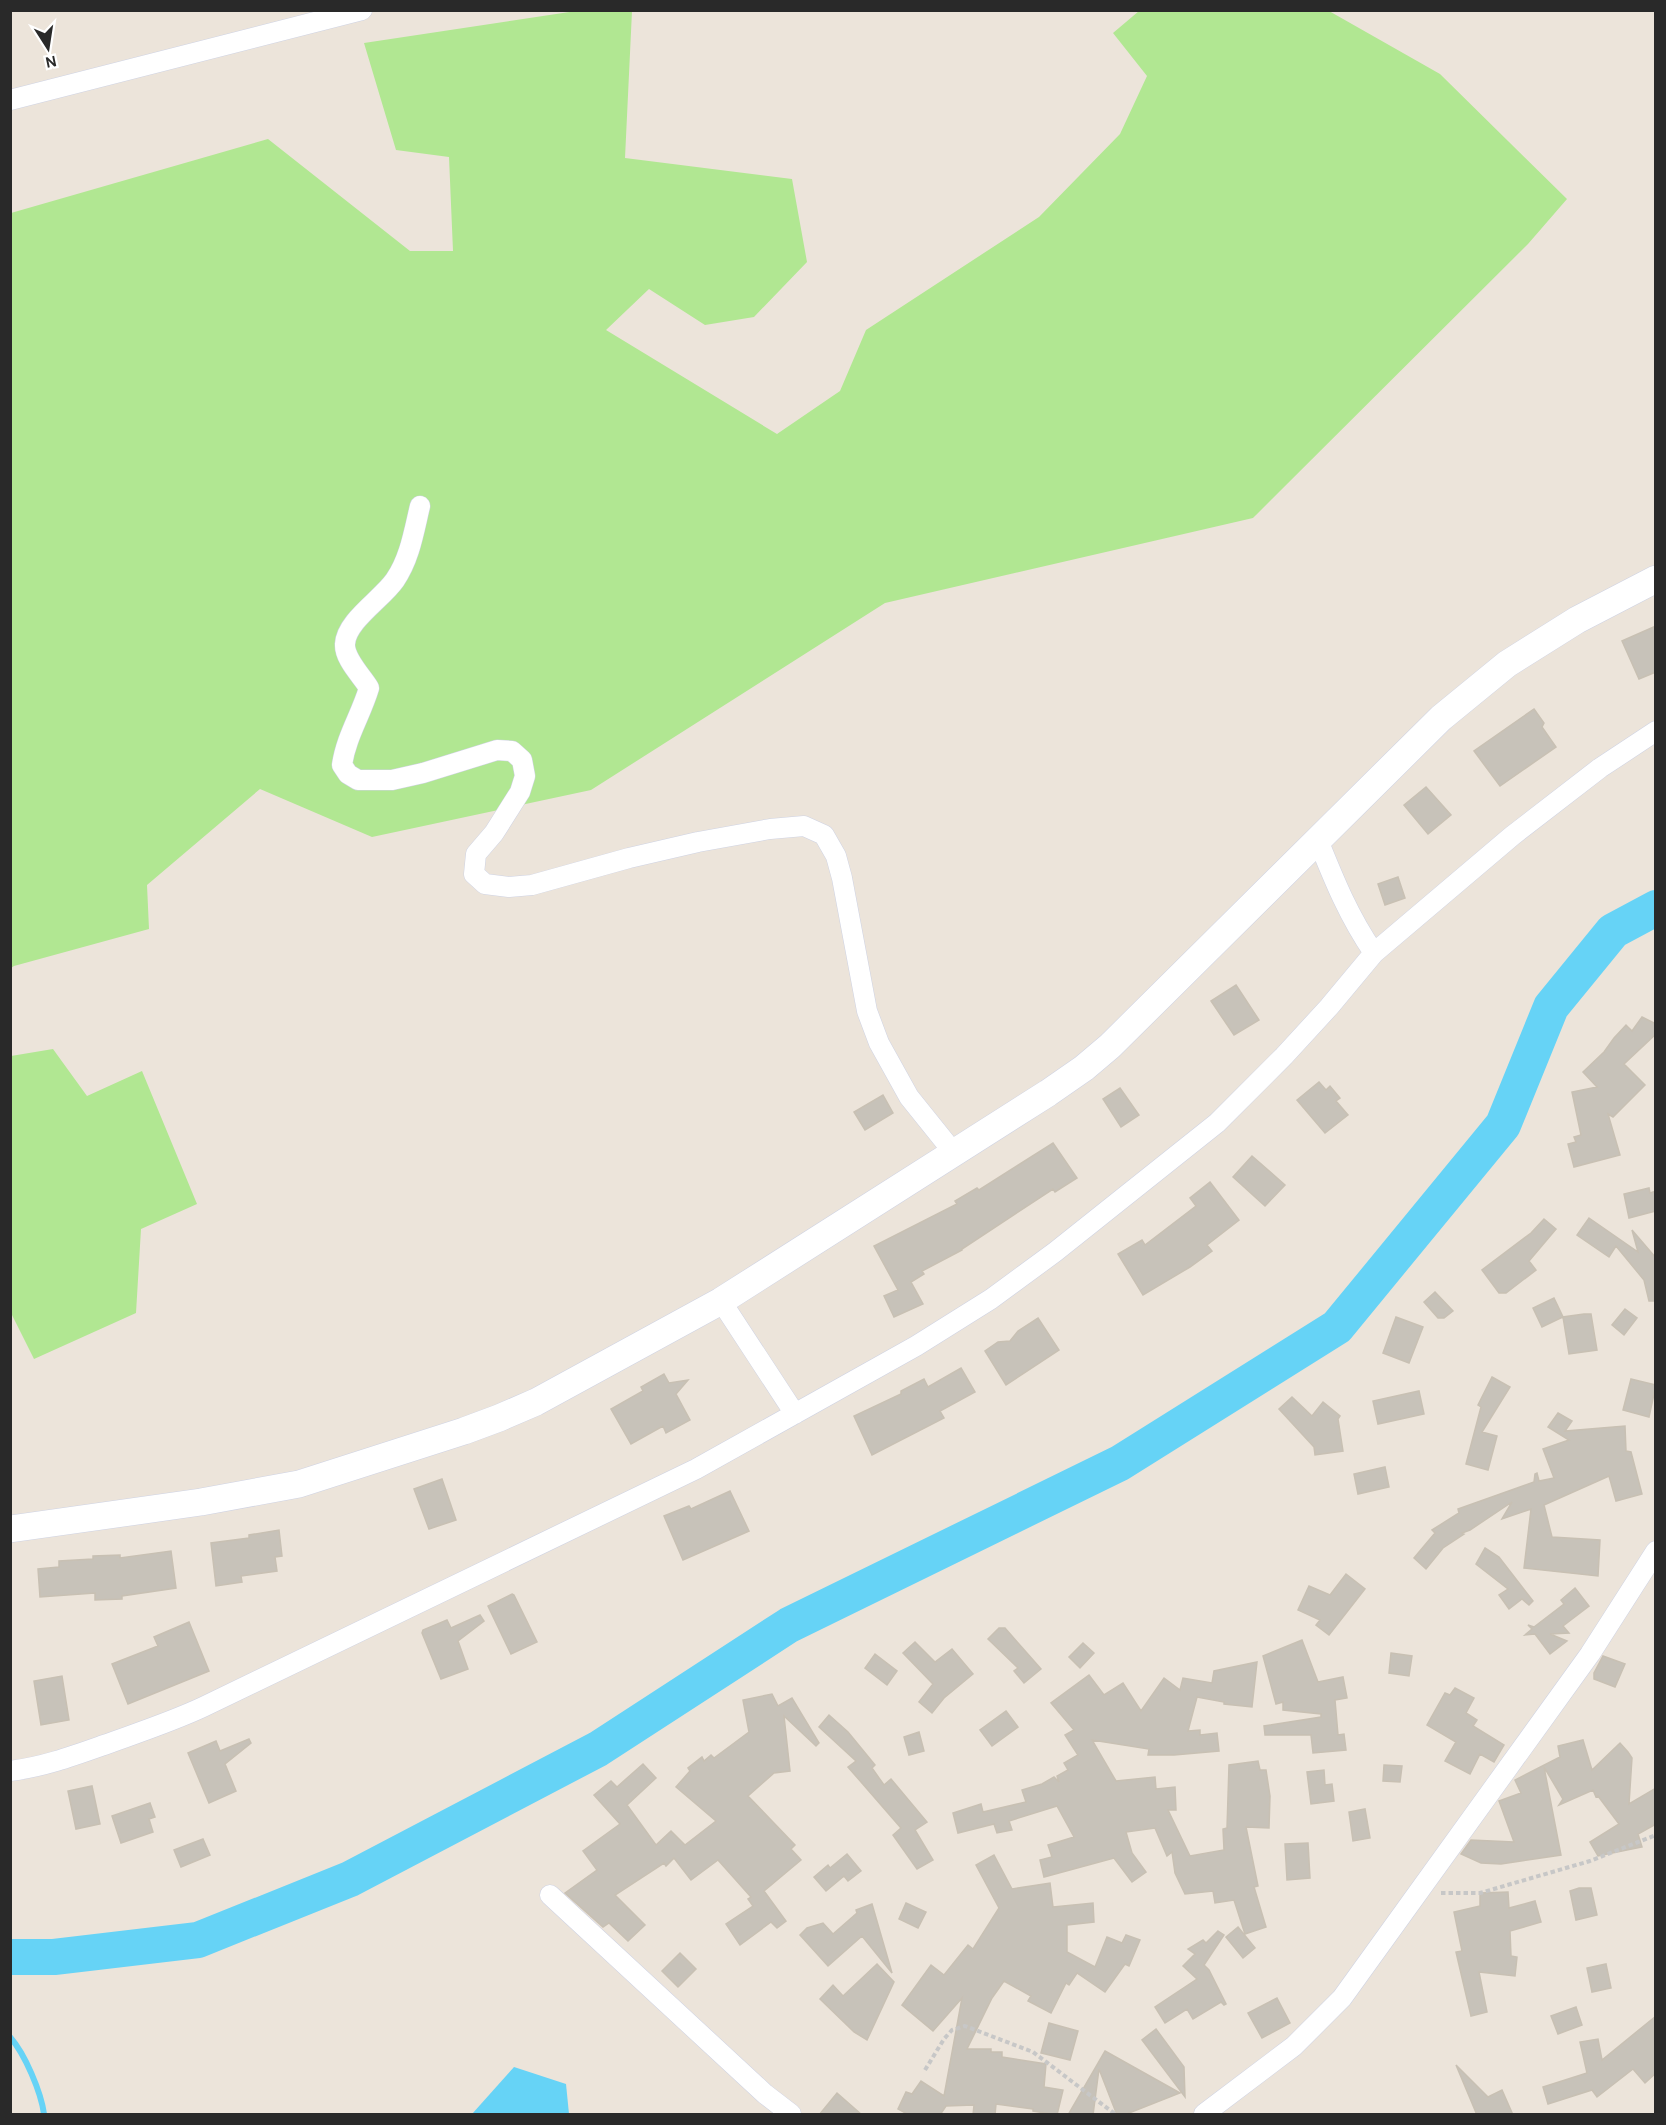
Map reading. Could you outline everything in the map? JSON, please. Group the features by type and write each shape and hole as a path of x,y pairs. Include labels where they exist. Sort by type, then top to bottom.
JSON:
{"street":[{"path":"10,100 362,10"},
{"path":"420,506 406,560 394,581 347,632 344,647 350,661 369,688 365,703 345,747 342,765 348,774 358,780 392,780 497,750 512,751 522,760 525,776 520,792 494,833 476,854 474,874 485,884 532,885 629,858 770,829 804,826 824,836 836,856 842,878 867,1011 879,1043 909,1097 954,1153"},
{"path":"10,1529 201,1502 288,1486 464,1431 536,1402 721,1300 1084,1068 1110,1046 1442,718 1507,664 1577,620 1656,579"},
{"path":"10,1771 59,1761 171,1722 203,1707 696,1469 946,1328 991,1299 1055,1252 1217,1123 1299,1040 1374,953 1512,836 1600,768 1656,732"},
{"path":"1318,840 1345,905 1374,953"},
{"path":"721,1300 795,1414"},
{"path":"1204,2115 1294,2046 1342,1998 1590,1654 1656,1551"},
{"path":"550,1895 765,2094 791,2115"}],"path":[{"path":"1419,1893 1480,1893 1590,1861 1656,1835"},
{"path":"925,2070 952,2030 965,2026 1033,2052 1115,2115"}],"green space":[{"path":"576,11 632,11 625,158 792,179 807,262 754,317 705,325 649,289 606,330 777,434 840,391 866,330 1039,217 1120,134 1147,76 1113,33 1139,11 1329,11 1440,74 1567,199 1528,244 1253,518 885,603 591,790 372,837 260,789 147,885 149,929 11,968 11,213 268,139 410,251 453,251 449,157 396,150 364,43"},
{"path":"53,1049 87,1096 142,1071 197,1204 141,1229 136,1313 34,1359 11,1313 11,1056"}],"water":[{"path":"514,2067 566,2084 569,2114 472,2114"}],"building":[{"path":"1656,626 1656,672 1639,679 1622,641"},
{"path":"1534,709 1544,723 1542,727 1556,747 1500,786 1474,751"},
{"path":"1426,787 1451,815 1428,834 1404,805"},
{"path":"1398,877 1405,898 1385,905 1378,884"},
{"path":"1236,985 1259,1020 1234,1035 1211,1001"},
{"path":"1642,1017 1656,1024 1656,1034 1624,1064 1645,1085 1613,1117 1608,1114 1620,1155 1574,1167 1568,1144 1576,1142 1574,1137 1581,1135 1572,1092 1597,1087 1583,1072 1604,1052 1626,1025 1632,1031"},
{"path":"1319,1082 1326,1090 1330,1086 1340,1098 1336,1101 1348,1115 1325,1133 1297,1100"},
{"path":"1120,1088 1139,1115 1121,1127 1103,1099"},
{"path":"883,1095 893,1113 865,1130 854,1112"},
{"path":"1053,1143 1077,1178 1055,1192 1053,1189 962,1250 922,1271 924,1274 911,1282 923,1304 894,1317 884,1296 898,1290 874,1246 957,1204 955,1201 977,1188 979,1190"},
{"path":"1252,1156 1285,1185 1265,1206 1233,1177"},
{"path":"1210,1182 1239,1220 1207,1245 1212,1251 1143,1295 1118,1254 1142,1240 1145,1245 1196,1206 1190,1198"},
{"path":"1649,1188 1650,1193 1656,1191 1656,1211 1629,1218 1624,1194"},
{"path":"1589,1218 1638,1252 1632,1230 1656,1258 1656,1301 1649,1301 1644,1280 1616,1246 1609,1257 1577,1235"},
{"path":"1544,1219 1556,1229 1529,1261 1536,1270 1506,1293 1499,1293 1482,1270 1531,1233"},
{"path":"1435,1292 1453,1311 1444,1318 1438,1318 1424,1302"},
{"path":"1554,1298 1563,1317 1542,1327 1533,1308"},
{"path":"1625,1309 1637,1318 1624,1335 1612,1325"},
{"path":"1591,1314 1597,1350 1569,1354 1563,1317"},
{"path":"1396,1317 1423,1327 1409,1363 1383,1353"},
{"path":"1038,1318 1059,1350 1006,1385 985,1351 998,1342 1010,1341 1018,1331"},
{"path":"961,1368 975,1392 940,1411 944,1418 872,1455 854,1416 901,1394 901,1391 924,1379 928,1387"},
{"path":"664,1374 669,1383 688,1380 676,1394 690,1420 666,1433 663,1426 631,1444 611,1409 643,1391 641,1387"},
{"path":"1492,1377 1510,1387 1482,1432 1497,1436 1488,1470 1466,1464 1481,1407 1478,1405"},
{"path":"1631,1379 1656,1385 1649,1417 1623,1410"},
{"path":"1419,1391 1424,1414 1378,1424 1373,1401"},
{"path":"1292,1397 1312,1416 1323,1402 1340,1416 1338,1419 1343,1451 1315,1455 1314,1447 1279,1409"},
{"path":"1558,1413 1572,1421 1565,1431 1625,1426 1626,1451 1631,1452 1642,1494 1616,1501 1609,1476 1544,1505 1552,1537 1600,1540 1598,1576 1524,1568 1531,1509 1502,1519 1512,1502 1462,1533 1464,1534 1443,1548 1426,1569 1414,1558 1435,1533 1432,1530 1459,1513 1458,1509 1534,1482 1537,1473 1539,1481 1554,1478 1543,1449 1569,1440 1548,1427"},
{"path":"1385,1467 1389,1487 1358,1494 1354,1474"},
{"path":"442,1479 456,1520 429,1529 414,1489"},
{"path":"730,1491 749,1531 683,1560 664,1516 689,1506 691,1509"},
{"path":"279,1530 282,1556 275,1557 277,1571 241,1576 242,1582 216,1586 211,1543 249,1538 249,1535"},
{"path":"1485,1548 1499,1557 1533,1601 1529,1605 1522,1599 1509,1609 1499,1595 1508,1589 1476,1564"},
{"path":"171,1551 176,1588 122,1596 122,1599 95,1600 95,1593 40,1597 38,1569 59,1567 59,1561 93,1559 93,1556 120,1555 120,1558"},
{"path":"1346,1574 1365,1589 1329,1635 1316,1625 1320,1620 1298,1610 1309,1586 1330,1595"},
{"path":"1575,1588 1589,1606 1563,1626 1569,1633 1550,1634 1567,1641 1550,1654 1535,1634 1525,1635 1532,1629 1528,1625 1534,1627 1564,1604 1561,1600"},
{"path":"512,1594 537,1642 511,1654 488,1606"},
{"path":"480,1615 484,1621 458,1641 468,1669 441,1679 422,1633 423,1630 447,1620 451,1628"},
{"path":"189,1622 209,1671 128,1704 112,1664 158,1646 154,1637"},
{"path":"999,1628 1005,1628 1041,1669 1024,1683 1014,1671 1018,1668 988,1639"},
{"path":"1302,1640 1318,1682 1343,1677 1347,1698 1335,1700 1338,1735 1344,1734 1346,1750 1313,1753 1311,1735 1265,1735 1264,1726 1321,1717 1321,1714 1283,1710 1283,1702 1276,1704 1263,1656"},
{"path":"915,1642 935,1662 952,1649 973,1674 944,1698 932,1713 919,1702 933,1684 903,1653"},
{"path":"1083,1643 1094,1653 1080,1668 1069,1657"},
{"path":"1391,1653 1412,1656 1409,1676 1389,1673"},
{"path":"875,1654 897,1671 887,1685 865,1668"},
{"path":"1603,1656 1625,1664 1615,1687 1594,1679 1594,1673"},
{"path":"1257,1662 1252,1707 1224,1704 1224,1702 1197,1697 1188,1731 1200,1730 1200,1735 1217,1733 1219,1751 1148,1755 1149,1749 1092,1740 1116,1781 1155,1777 1156,1789 1175,1787 1176,1810 1168,1810 1190,1856 1224,1850 1223,1829 1227,1828 1229,1765 1258,1761 1260,1770 1266,1770 1270,1796 1269,1828 1246,1827 1258,1886 1254,1887 1266,1927 1245,1934 1234,1900 1215,1903 1213,1891 1185,1894 1175,1873 1172,1852 1167,1856 1155,1828 1126,1832 1132,1853 1146,1872 1132,1882 1114,1858 1044,1877 1040,1860 1052,1857 1048,1845 1074,1837 1057,1806 1009,1821 1012,1830 997,1833 994,1824 958,1833 953,1813 981,1804 983,1812 1026,1802 1022,1790 1042,1784 1054,1777 1059,1782 1057,1776 1068,1770 1064,1763 1078,1755 1065,1735 1074,1730 1051,1703 1089,1675 1104,1695 1123,1683 1141,1711 1164,1678 1180,1690 1183,1678 1212,1683 1214,1671"},
{"path":"62,1676 69,1720 41,1725 34,1681"},
{"path":"1455,1688 1474,1698 1466,1713 1477,1720 1473,1726 1504,1745 1494,1762 1480,1754 1470,1774 1445,1761 1456,1742 1427,1725 1445,1693 1450,1695"},
{"path":"772,1694 778,1706 792,1698 819,1743 816,1746 784,1716 790,1771 774,1773 748,1796 795,1845 791,1849 801,1860 764,1891 786,1921 777,1928 771,1922 740,1945 726,1924 753,1906 748,1899 751,1897 718,1860 691,1880 674,1858 666,1866 664,1863 615,1895 645,1925 628,1941 609,1923 603,1927 565,1893 597,1870 583,1851 620,1824 594,1795 611,1781 617,1787 643,1764 656,1778 627,1805 656,1845 671,1831 685,1845 716,1821 676,1787 690,1771 688,1768 702,1757 704,1761 711,1755 714,1758 749,1732 743,1700"},
{"path":"1006,1711 1018,1727 992,1746 980,1730"},
{"path":"829,1715 848,1732 875,1765 872,1768 884,1785 891,1779 927,1822 915,1830 933,1860 917,1869 893,1835 901,1828 848,1767 856,1761 819,1727"},
{"path":"919,1732 924,1751 909,1755 904,1737"},
{"path":"249,1739 251,1743 225,1764 236,1791 209,1803 188,1753 216,1741 220,1751"},
{"path":"1583,1740 1592,1770 1620,1743 1628,1752 1632,1758 1629,1804 1656,1788 1656,1824 1638,1834 1642,1847 1598,1856 1590,1842 1619,1824 1598,1796 1596,1797 1593,1790 1559,1805 1563,1799 1544,1767 1561,1855 1501,1864 1481,1863 1461,1854 1471,1840 1514,1842 1499,1801 1521,1793 1515,1780 1560,1757 1558,1746"},
{"path":"1384,1765 1402,1766 1400,1782 1383,1781"},
{"path":"1324,1770 1325,1785 1332,1784 1334,1801 1311,1804 1307,1772"},
{"path":"92,1786 100,1824 76,1829 68,1791"},
{"path":"150,1803 155,1817 149,1819 153,1832 121,1843 112,1816"},
{"path":"1365,1809 1370,1838 1353,1841 1349,1812"},
{"path":"203,1839 210,1855 181,1867 174,1850"},
{"path":"1308,1843 1310,1878 1287,1880 1285,1844"},
{"path":"847,1854 861,1871 848,1881 844,1876 826,1891 814,1877 828,1865 830,1868"},
{"path":"994,1855 1012,1889 1050,1883 1053,1907 1093,1903 1094,1922 1067,1925 1067,1952 1095,1967 1107,1937 1122,1943 1126,1935 1140,1940 1129,1966 1125,1964 1105,1992 1077,1973 1069,1985 1066,1983 1051,2013 1028,2001 1031,1996 1004,1981 992,1998 967,2049 991,2049 991,2052 1002,2052 1002,2057 1046,2064 1044,2087 1063,2090 1057,2115 996,2104 995,2115 973,2115 974,2105 946,2106 940,2115 909,2115 898,2109 906,2092 912,2094 921,2081 944,2096 962,1998 933,2031 902,2005 931,1965 944,1975 968,1945 973,1949 999,1908 976,1865"},
{"path":"1591,1888 1597,1915 1576,1920 1570,1891"},
{"path":"1508,1892 1509,1908 1535,1901 1541,1922 1510,1931 1511,1956 1517,1957 1515,1976 1479,1972 1487,2012 1471,2016 1456,1952 1462,1951 1454,1912 1480,1906 1480,1893"},
{"path":"906,1903 926,1912 918,1928 899,1919"},
{"path":"872,1904 892,1973 862,1936 828,1966 800,1935 807,1928 823,1923 833,1934 857,1913 856,1910"},
{"path":"1238,1927 1255,1948 1243,1958 1226,1937"},
{"path":"1218,1931 1224,1935 1204,1965 1209,1970 1226,2004 1221,2002 1193,2019 1187,2009 1165,2023 1155,2007 1197,1979 1183,1966 1195,1954 1188,1949 1203,1940 1206,1943"},
{"path":"680,1953 696,1969 678,1987 662,1971"},
{"path":"877,1964 894,1982 867,2040 854,2032 820,1999 833,1985 843,1996"},
{"path":"1606,1964 1611,1988 1592,1992 1587,1968"},
{"path":"1277,1998 1290,2023 1262,2038 1248,2013"},
{"path":"1576,2007 1582,2025 1558,2034 1551,2016"},
{"path":"1656,2016 1656,2073 1645,2083 1633,2069 1597,2097 1592,2090 1548,2104 1543,2087 1587,2073 1580,2042 1598,2039 1602,2060"},
{"path":"1049,2023 1078,2031 1070,2060 1041,2053"},
{"path":"1156,2029 1184,2067 1185,2097 1142,2040"},
{"path":"1105,2051 1180,2093 1124,2115 1117,2115 1099,2069 1093,2115 1068,2115"},
{"path":"1456,2065 1488,2097 1502,2090 1513,2115 1477,2115"},
{"path":"837,2093 862,2115 819,2115"}],"waterway":[{"path":"10,1957 54,1957 198,1940 350,1879 598,1749 789,1625 1120,1463 1337,1327 1503,1125 1551,1007 1613,931 1656,908"},
{"path":"10,2037 32,2074 44,2114"}]}
